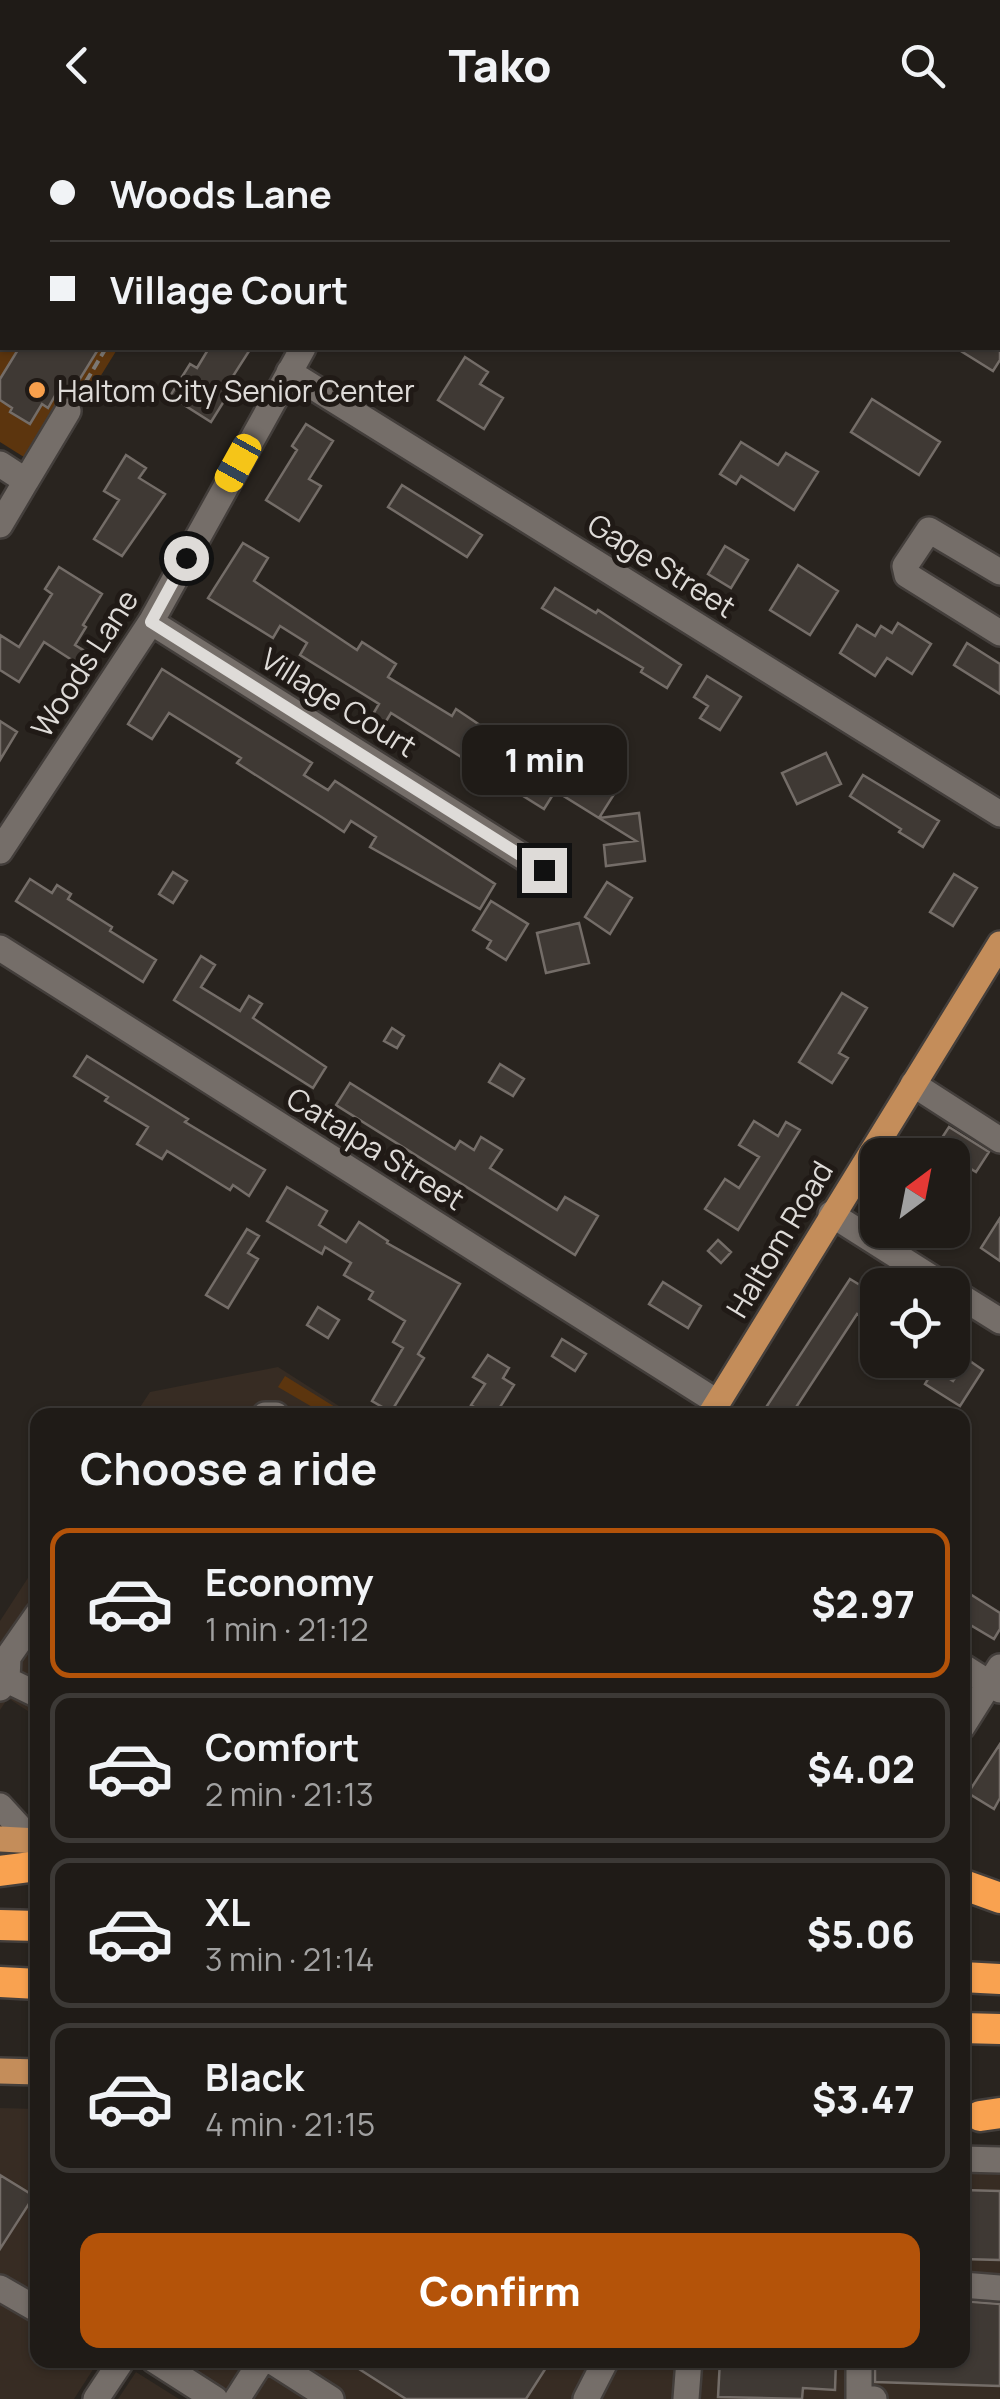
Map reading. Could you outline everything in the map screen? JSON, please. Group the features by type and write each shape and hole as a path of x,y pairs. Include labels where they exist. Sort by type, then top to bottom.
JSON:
{"highway":[{"path":"0,1870 30,1852"},
{"path":"970,1887 1000,1898"},
{"path":"0,1925 30,1926"},
{"path":"970,1977 1000,1979"},
{"path":"0,1982 30,1984"},
{"path":"970,2028 1000,2030"}],"main road":[{"name":"Haltom Road","path":"714,1408 1000,944"},
{"path":"0,1839 30,1848"},
{"path":"970,1885 1000,1884"},
{"path":"0,2071 30,2072"}],"street":[{"name":"Woods Lane","path":"0,851 151,622 302,350"},
{"name":"Gage Street","path":"289,372 1000,814"},
{"path":"0,526 68,410"},
{"path":"0,464 26,481"},
{"path":"1000,572 928,530 905,566 908,575 1000,633"},
{"name":"Village Court","path":"151,622 544,870"},
{"name":"Catalpa Street","path":"0,948 711,1408"},
{"path":"912,1084 1000,1140"},
{"path":"831,1214 916,1268"},
{"path":"970,1302 1000,1321"},
{"path":"30,1625 8,1657 4,1684 30,1690"},
{"path":"970,1669 996,1680 970,1716"},
{"path":"0,1806 30,1843"},
{"path":"970,2159 1000,2160"},
{"path":"970,2286 1000,2288"},
{"path":"0,2288 30,2305"},
{"path":"96,2399 116,2368"},
{"path":"167,2368 216,2399"},
{"path":"237,2399 257,2368"},
{"path":"283,2368 331,2399"},
{"path":"586,2399 602,2368"},
{"path":"686,2399 688,2368"},
{"path":"858,2368 859,2398 874,2399"}],"path":[{"path":"68,410 105,350"}],"shaded area":[{"path":"0,350 117,350 43,469 0,442"},
{"path":"278,1367 342,1408 140,1408 150,1392"},
{"path":"285,1376 337,1408 314,1408 278,1387"},
{"path":"30,1575 30,1712 8,1698 0,1710 0,1621"},
{"path":"0,2108 30,2109 30,2368 94,2368 74,2399 0,2399"},
{"path":"970,2150 1000,2152 1000,2399 236,2399 187,2368 970,2368"},
{"path":"136,2372 179,2399 118,2399"}],"building":[{"name":"Haltom City Senior Center","path":"18,350 98,350 70,395 56,394 48,408 42,404 30,424 10,412 12,408 0,400 0,379"},
{"path":"208,350 250,350 226,387 231,390 211,422 170,396 190,364 197,368"},
{"path":"959,350 1000,350 1000,360 993,371"},
{"path":"465,357 488,372 480,384 503,398 484,429 438,400"},
{"path":"872,399 940,442 919,475 851,432"},
{"path":"306,424 333,441 309,479 321,486 299,521 266,500 297,450 292,446"},
{"path":"741,442 778,465 786,453 818,472 794,510 741,476 736,484 720,474"},
{"path":"126,455 146,468 139,478 165,494 122,556 94,539 119,500 104,491"},
{"path":"402,485 482,535 467,557 388,507"},
{"path":"243,543 268,558 254,581 357,650 362,642 396,664 388,677 452,716 456,709 562,780 544,809 391,713 382,728 369,721 379,704 300,655 307,643 280,626 273,638 208,598"},
{"path":"725,546 748,560 731,588 708,574"},
{"path":"798,565 838,591 810,635 770,610"},
{"path":"59,567 102,594 75,645 83,650 75,662 44,642 19,682 0,670 0,635 19,647 52,594 45,589"},
{"path":"555,588 596,613 598,610 681,665 667,688 641,672 643,668 542,608"},
{"path":"898,623 931,644 912,674 887,658 875,676 840,653 857,625 875,636 881,626 892,633"},
{"path":"967,643 1000,664 1000,694 954,665"},
{"path":"162,669 312,763 304,775 328,790 335,781 495,884 480,909 370,847 376,837 351,821 344,832 237,763 241,758 169,713 152,739 128,724"},
{"path":"707,676 741,697 720,730 700,718 708,706 694,697"},
{"path":"0,721 17,732 0,760"},
{"path":"826,753 841,784 797,804 782,773"},
{"path":"594,773 618,788 599,818 562,795 574,775 587,783"},
{"path":"863,775 939,821 923,847 850,796"},
{"path":"639,813 645,861 606,866 604,845 636,841 599,818"},
{"path":"173,872 187,881 173,903 159,894"},
{"path":"954,874 977,888 953,926 930,912"},
{"path":"30,879 52,893 57,885 71,894 68,899 156,960 143,982 16,901"},
{"path":"607,882 632,898 610,934 585,917"},
{"path":"491,901 528,924 506,960 487,948 491,941 473,930"},
{"path":"579,923 589,963 546,973 537,933"},
{"path":"201,956 215,965 201,987 240,1011 249,996 262,1004 253,1018 326,1067 313,1088 174,1000"},
{"path":"842,993 867,1008 839,1053 848,1058 832,1083 799,1062"},
{"path":"392,1028 404,1036 397,1048 384,1041"},
{"path":"87,1056 265,1170 249,1196 233,1185 230,1190 167,1151 162,1159 137,1144 148,1127 74,1076"},
{"path":"500,1064 524,1079 513,1096 489,1082"},
{"path":"350,1083 455,1149 460,1141 474,1150 481,1137 502,1150 490,1168 557,1210 565,1197 598,1216 575,1255 336,1105"},
{"path":"754,1121 778,1136 786,1122 800,1130 738,1230 705,1209 725,1179 739,1188 759,1157 739,1145"},
{"path":"949,1127 967,1138 942,1138"},
{"path":"970,1140 989,1152 976,1172 970,1168"},
{"path":"287,1187 327,1211 319,1225 346,1242 359,1222 387,1243 460,1284 418,1354 424,1358 393,1408 372,1401 403,1348 393,1342 405,1321 369,1299 373,1292 344,1275 351,1263 325,1247 322,1254 267,1221"},
{"path":"1000,1218 1000,1261 981,1248"},
{"path":"247,1229 259,1236 248,1253 258,1259 228,1308 206,1295"},
{"path":"718,1240 731,1252 721,1263 708,1251"},
{"path":"850,1279 860,1285 860,1316 857,1314 796,1408 766,1408"},
{"path":"663,1282 701,1306 688,1328 649,1304"},
{"path":"318,1307 339,1320 328,1338 307,1325"},
{"path":"562,1339 586,1354 575,1371 552,1356"},
{"path":"488,1355 509,1368 503,1378 514,1385 499,1408 476,1408 471,1405 485,1384 473,1377"},
{"path":"970,1361 983,1370 960,1406 925,1384 929,1378 970,1378"},
{"path":"970,1594 1000,1613 1000,1629 994,1639 970,1625"},
{"path":"1000,1744 1000,1798 994,1809 970,1794"},
{"path":"0,2175 30,2194 30,2202 0,2249"},
{"path":"970,2190 1000,2191 1000,2260 970,2259"},
{"path":"970,2302 1000,2304 1000,2386 875,2382 875,2368 970,2368"},
{"path":"358,2368 546,2368 526,2399 406,2399"},
{"path":"720,2368 836,2368 835,2390 803,2388 802,2399 718,2397"}],"place":[{"name":"Haltom City Senior Center","path":"37,390"}],"route":[{"path":"186,558 151,622 544,870"}]}
